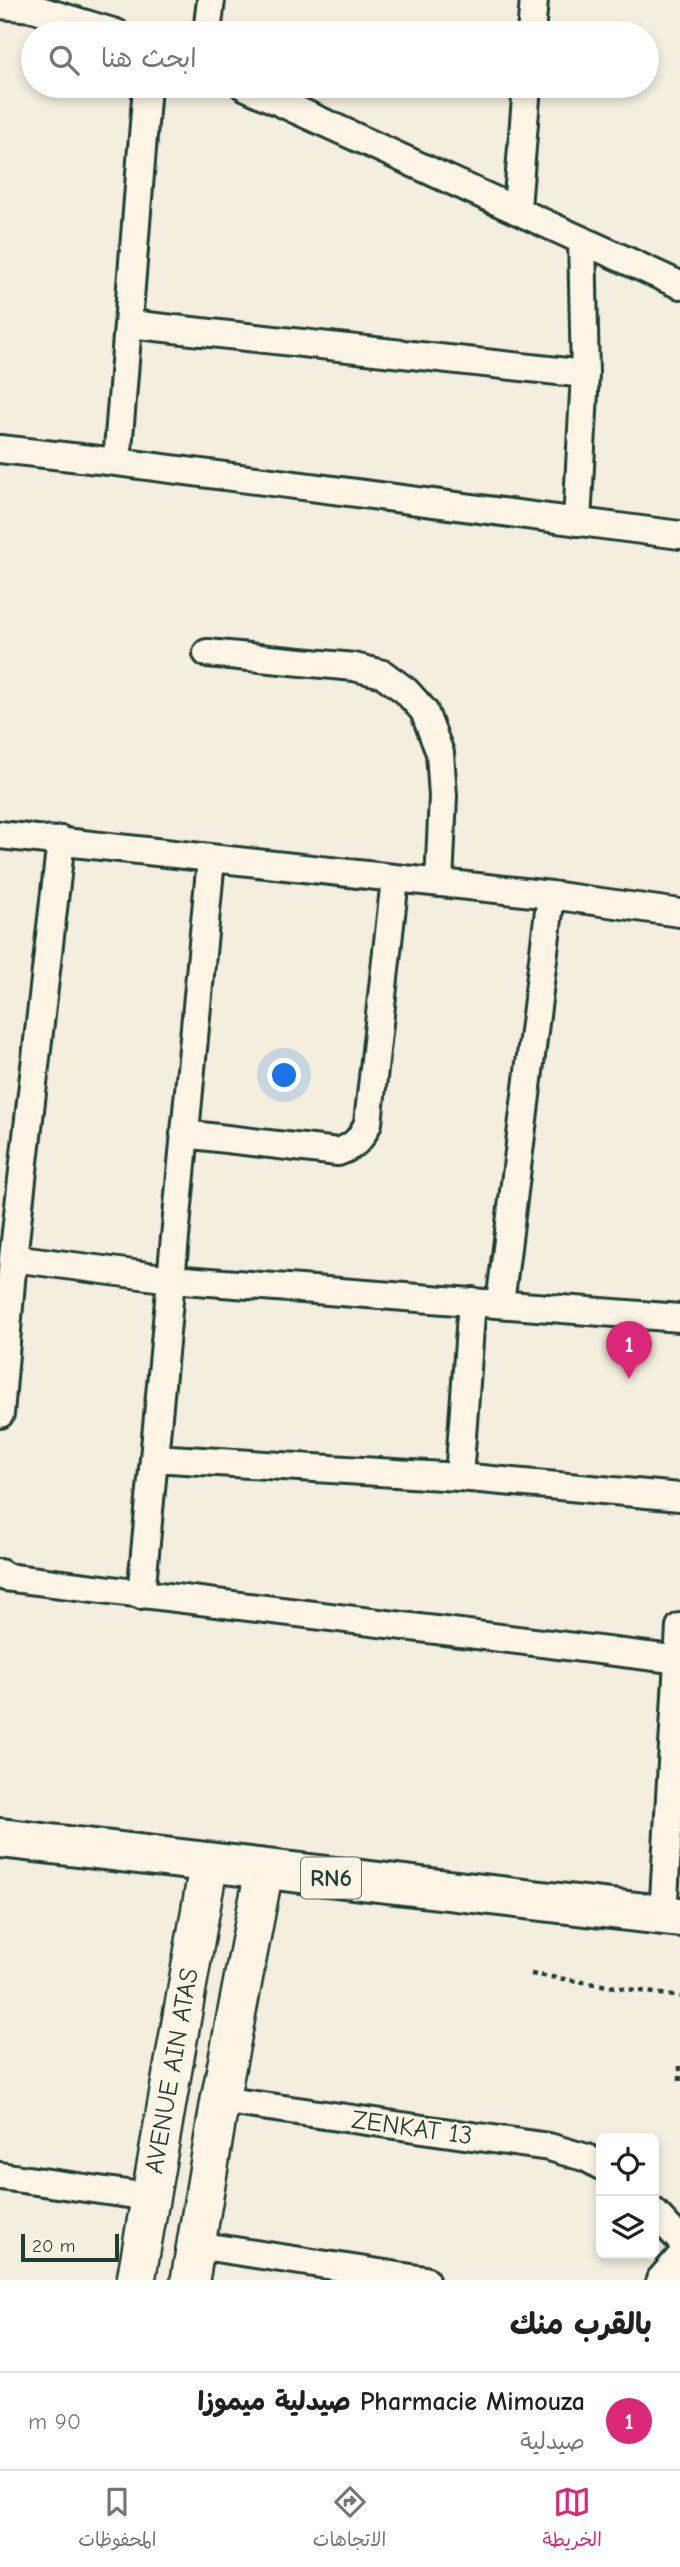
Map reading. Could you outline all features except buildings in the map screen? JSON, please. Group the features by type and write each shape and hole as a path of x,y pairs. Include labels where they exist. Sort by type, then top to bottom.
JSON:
{"main road":[{"name":"RN6","path":"0,1838 672,1917"}],"street":[{"path":"208,21 211,0"},
{"path":"532,21 534,0"},
{"path":"0,5 33,4 82,21"},
{"path":"117,462 147,98"},
{"path":"271,98 517,208 680,285"},
{"path":"517,208 526,98"},
{"path":"578,522 585,374 582,240"},
{"path":"129,324 585,374"},
{"path":"0,449 680,535"},
{"path":"206,653 354,667 383,674 406,691 424,711 440,753 443,796 439,883"},
{"path":"0,835 551,895 680,913"},
{"path":"0,1414 13,1258 61,840"},
{"path":"141,1595 211,859"},
{"path":"184,1134 338,1152 353,1147 362,1137 368,1123 395,879"},
{"path":"500,1304 551,895"},
{"path":"13,1258 171,1279 680,1318"},
{"path":"459,1477 472,1301"},
{"path":"154,1458 459,1477 680,1497"},
{"path":"0,1573 5,1577 141,1595 678,1660"},
{"path":"672,1917 680,1627"},
{"name":"AVENUE AIN ATAS","path":"135,2280 209,1862"},
{"name":"AVENUE AIN ATAS","path":"193,2262 220,2100 264,1871"},
{"name":"ZENKAT 13","path":"220,2100 549,2147 596,2163"},
{"path":"0,2176 149,2197"},
{"path":"659,2217 680,2240"},
{"path":"660,2280 680,2257"},
{"path":"193,2262 425,2280"}],"path":[{"path":"531,1974 680,1997"},
{"path":"680,2066 680,2083"}],"place":[{"name":"Pharmacie Mimouza صيدلية ميموزا","path":"629,1379"}]}
